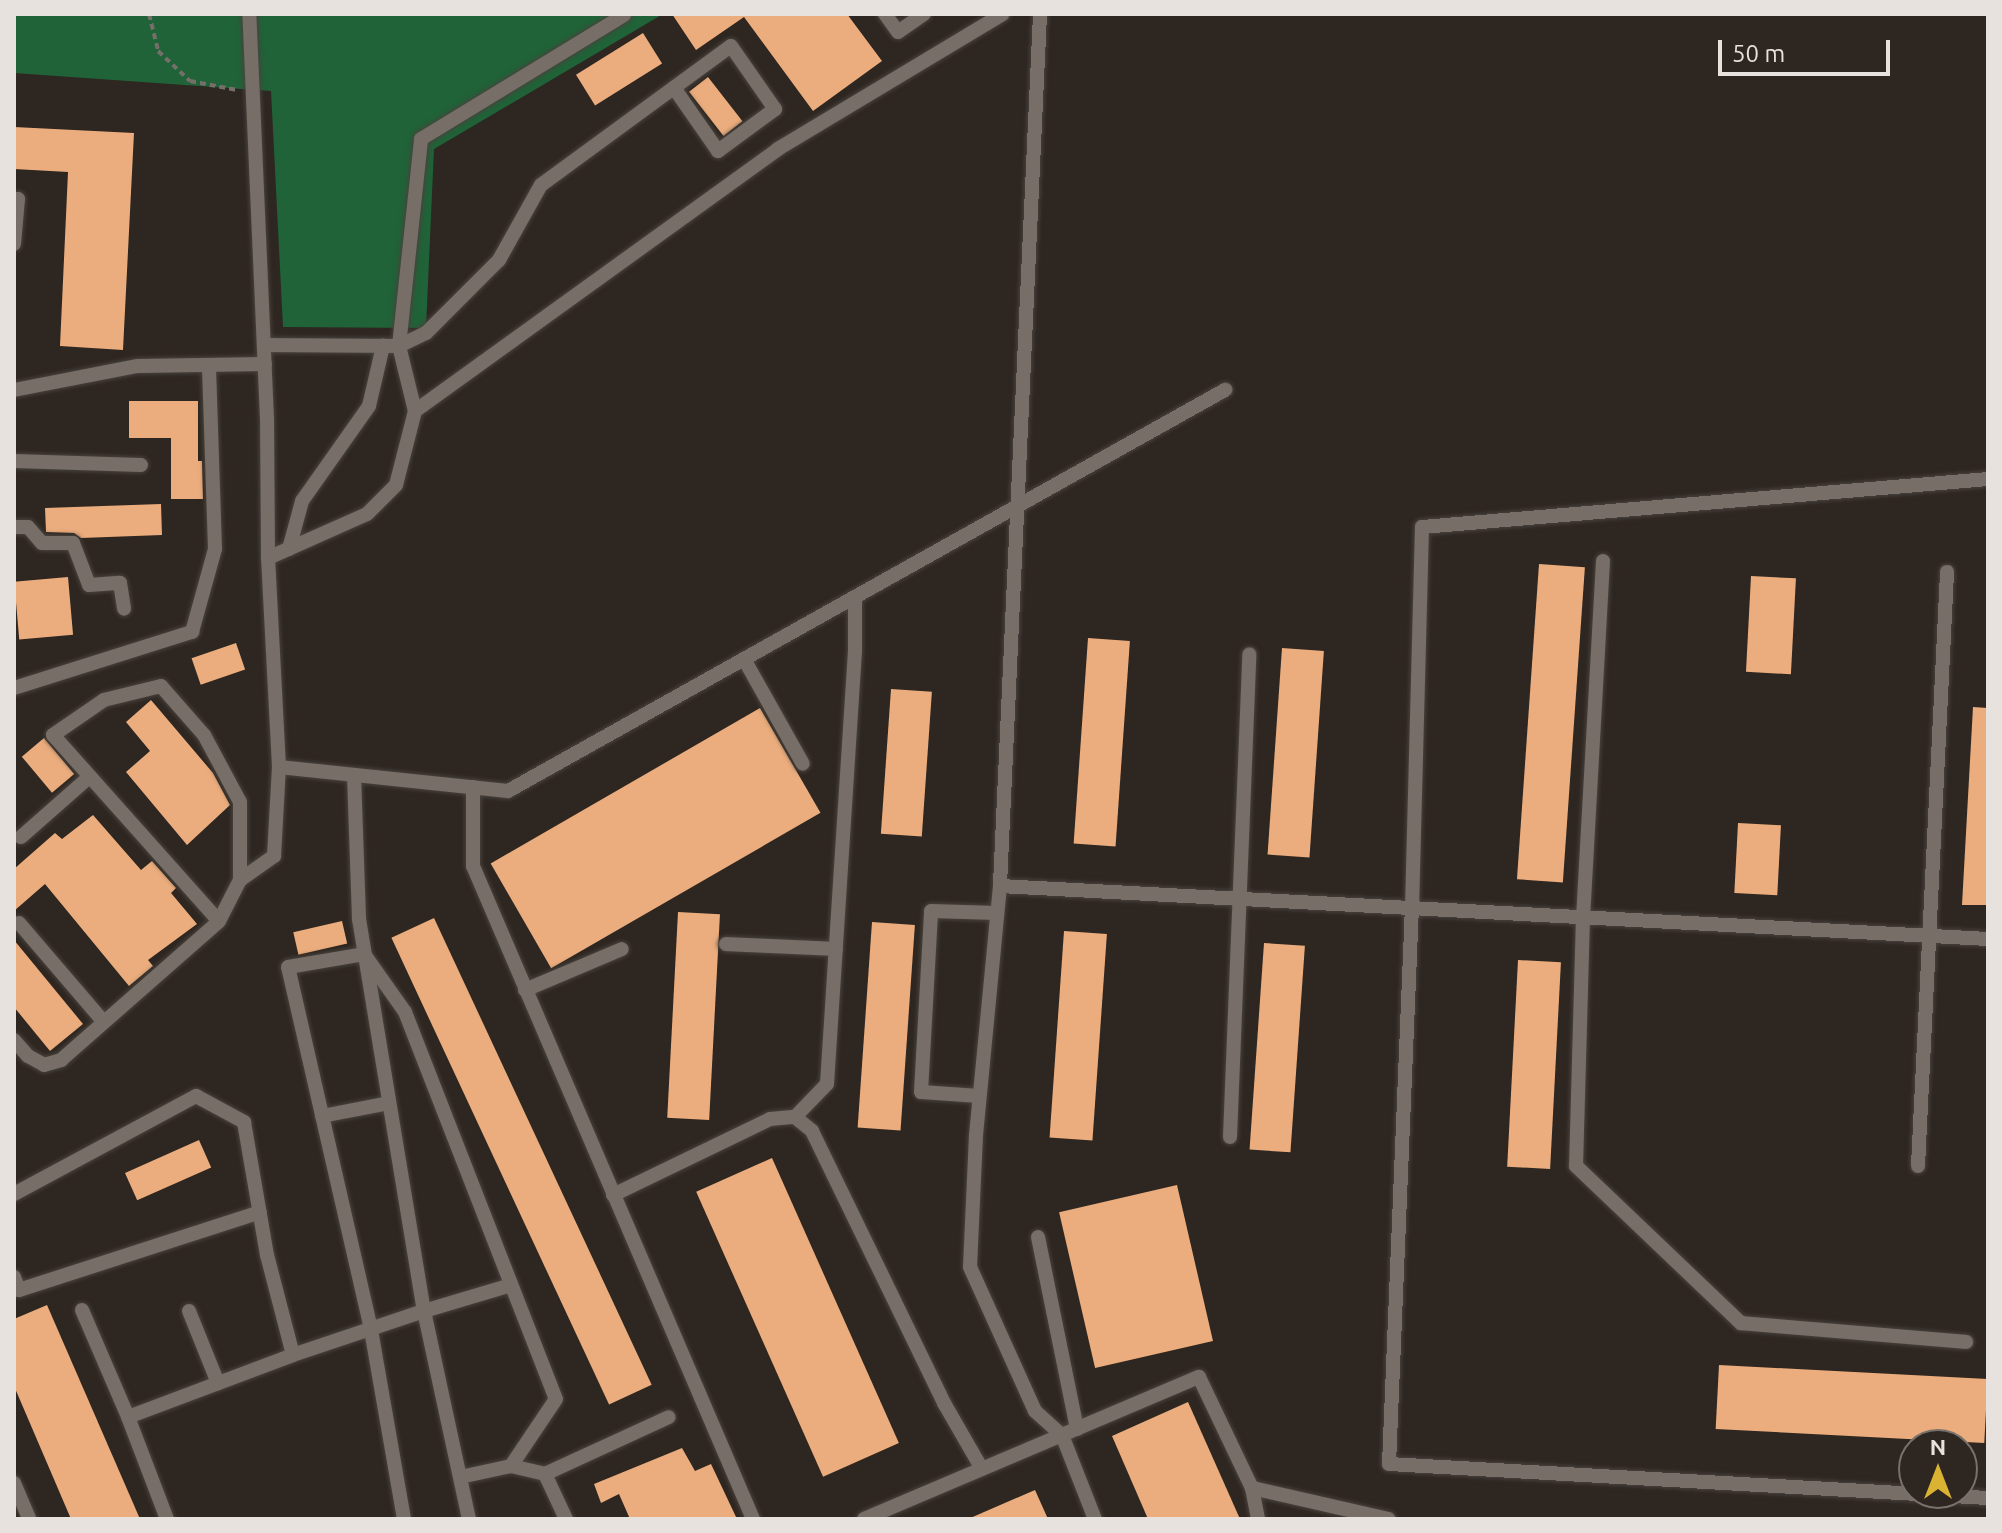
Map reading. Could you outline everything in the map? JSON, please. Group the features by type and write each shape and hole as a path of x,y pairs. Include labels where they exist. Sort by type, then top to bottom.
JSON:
{"lane":[{"path":"240,880 274,856 279,767 268,558 265,364 249,14"},
{"path":"885,14 898,32 924,14"},
{"path":"415,411 778,149 1003,14"},
{"path":"1040,14 1000,886 979,1096 970,1267 1035,1411 1062,1435 1095,1519"},
{"path":"268,558 367,514 396,485 415,411 399,346 421,139 624,15"},
{"path":"264,345 399,346 426,333 499,260 541,185 731,46 775,109 718,151 674,88"},
{"path":"14,199 18,199 14,244"},
{"path":"289,549 302,501 369,406 383,346"},
{"path":"14,390 138,366 265,364"},
{"path":"14,688 192,632 215,549 209,365"},
{"path":"279,767 508,791 1225,390"},
{"path":"14,461 141,465"},
{"path":"1988,479 1422,527 1412,906 1389,1464 1988,1498"},
{"path":"14,527 28,527 42,543 73,543 89,585 120,583 124,609"},
{"path":"1603,561 1583,917 1576,1166 1741,1323 1966,1342"},
{"path":"1918,1166 1947,572"},
{"path":"613,1195 770,1119 795,1117 827,1084 855,651 855,597"},
{"path":"1230,1137 1249,654"},
{"path":"744,659 803,764"},
{"path":"14,1040 28,1056 44,1065 61,1060 219,921 240,880 240,802 204,735 161,686 104,700 53,735 88,778 219,921"},
{"path":"354,775 359,919 364,954 424,1311 469,1519"},
{"path":"21,837 88,778"},
{"path":"473,787 473,866 753,1519"},
{"path":"1000,886 1988,939"},
{"path":"979,1096 921,1092 931,911 997,913"},
{"path":"19,923 104,1022"},
{"path":"726,944 836,949"},
{"path":"525,990 622,949"},
{"path":"364,954 288,967 371,1329 404,1519"},
{"path":"364,954 405,1012 556,1399 511,1466"},
{"path":"14,1194 196,1096 244,1122 260,1212 293,1355"},
{"path":"322,1116 389,1103"},
{"path":"795,1117 812,1131 944,1403 982,1469"},
{"path":"14,1277 19,1290 260,1212"},
{"path":"1038,1237 1077,1429"},
{"path":"128,1417 293,1355 511,1285"},
{"path":"82,1310 167,1519"},
{"path":"189,1311 218,1383"},
{"path":"864,1519 1199,1377 1252,1488 1258,1519"},
{"path":"460,1477 511,1466 545,1474 669,1417"},
{"path":"545,1474 566,1519"},
{"path":"14,1483 29,1519"},
{"path":"1252,1488 1389,1519"}],"path":[{"path":"149,14 158,51 190,81 254,94"}],"green space":[{"path":"14,14 663,14 434,149 426,328 283,327 271,91 14,73"}],"building":[{"path":"672,14 847,14 882,61 813,111 744,17 696,50"},
{"path":"643,33 662,64 595,105 576,75"},
{"path":"708,77 742,121 724,136 689,92"},
{"path":"14,127 134,133 123,350 60,346 68,172 14,169"},
{"path":"129,401 198,401 198,461 202,461 203,499 171,499 171,438 129,438"},
{"path":"161,504 162,535 81,538 74,533 46,532 45,508"},
{"path":"1539,564 1585,567 1563,882 1517,879"},
{"path":"1751,576 1796,578 1791,674 1746,672"},
{"path":"68,577 73,635 19,639 14,582"},
{"path":"1088,638 1130,641 1116,846 1074,843"},
{"path":"236,643 245,669 201,685 192,658"},
{"path":"1282,648 1324,651 1309,857 1268,854"},
{"path":"891,689 932,692 922,837 881,834"},
{"path":"151,700 213,773 230,805 187,845 126,772 150,751 126,722"},
{"path":"1973,707 1988,708 1988,905 1962,905"},
{"path":"760,708 821,813 551,968 491,864"},
{"path":"44,738 74,774 52,793 22,757"},
{"path":"93,815 141,870 152,861 176,888 171,893 197,924 148,960 153,966 129,986 45,884 14,911 14,869 55,833 62,839"},
{"path":"1738,823 1781,825 1777,895 1734,893"},
{"path":"678,912 720,914 709,1120 667,1118"},
{"path":"434,918 652,1385 609,1405 391,938"},
{"path":"342,921 347,943 298,955 293,932"},
{"path":"872,922 915,925 901,1130 858,1127"},
{"path":"1064,931 1107,934 1092,1140 1050,1137"},
{"path":"14,940 83,1024 50,1051 14,1007"},
{"path":"1264,943 1305,946 1290,1152 1250,1149"},
{"path":"1518,960 1561,962 1550,1169 1507,1167"},
{"path":"199,1140 211,1167 137,1200 125,1173"},
{"path":"772,1158 899,1443 823,1477 696,1192"},
{"path":"1177,1185 1213,1341 1095,1368 1059,1212"},
{"path":"47,1305 140,1519 71,1519 14,1386 14,1319"},
{"path":"1719,1365 1988,1379 1984,1443 1978,1443 1978,1429 1898,1429 1898,1438 1716,1429"},
{"path":"1188,1402 1240,1519 1148,1519 1112,1436"},
{"path":"682,1448 695,1471 711,1464 737,1519 630,1519 619,1494 601,1503 594,1484"},
{"path":"1035,1490 1048,1519 968,1519"}]}
